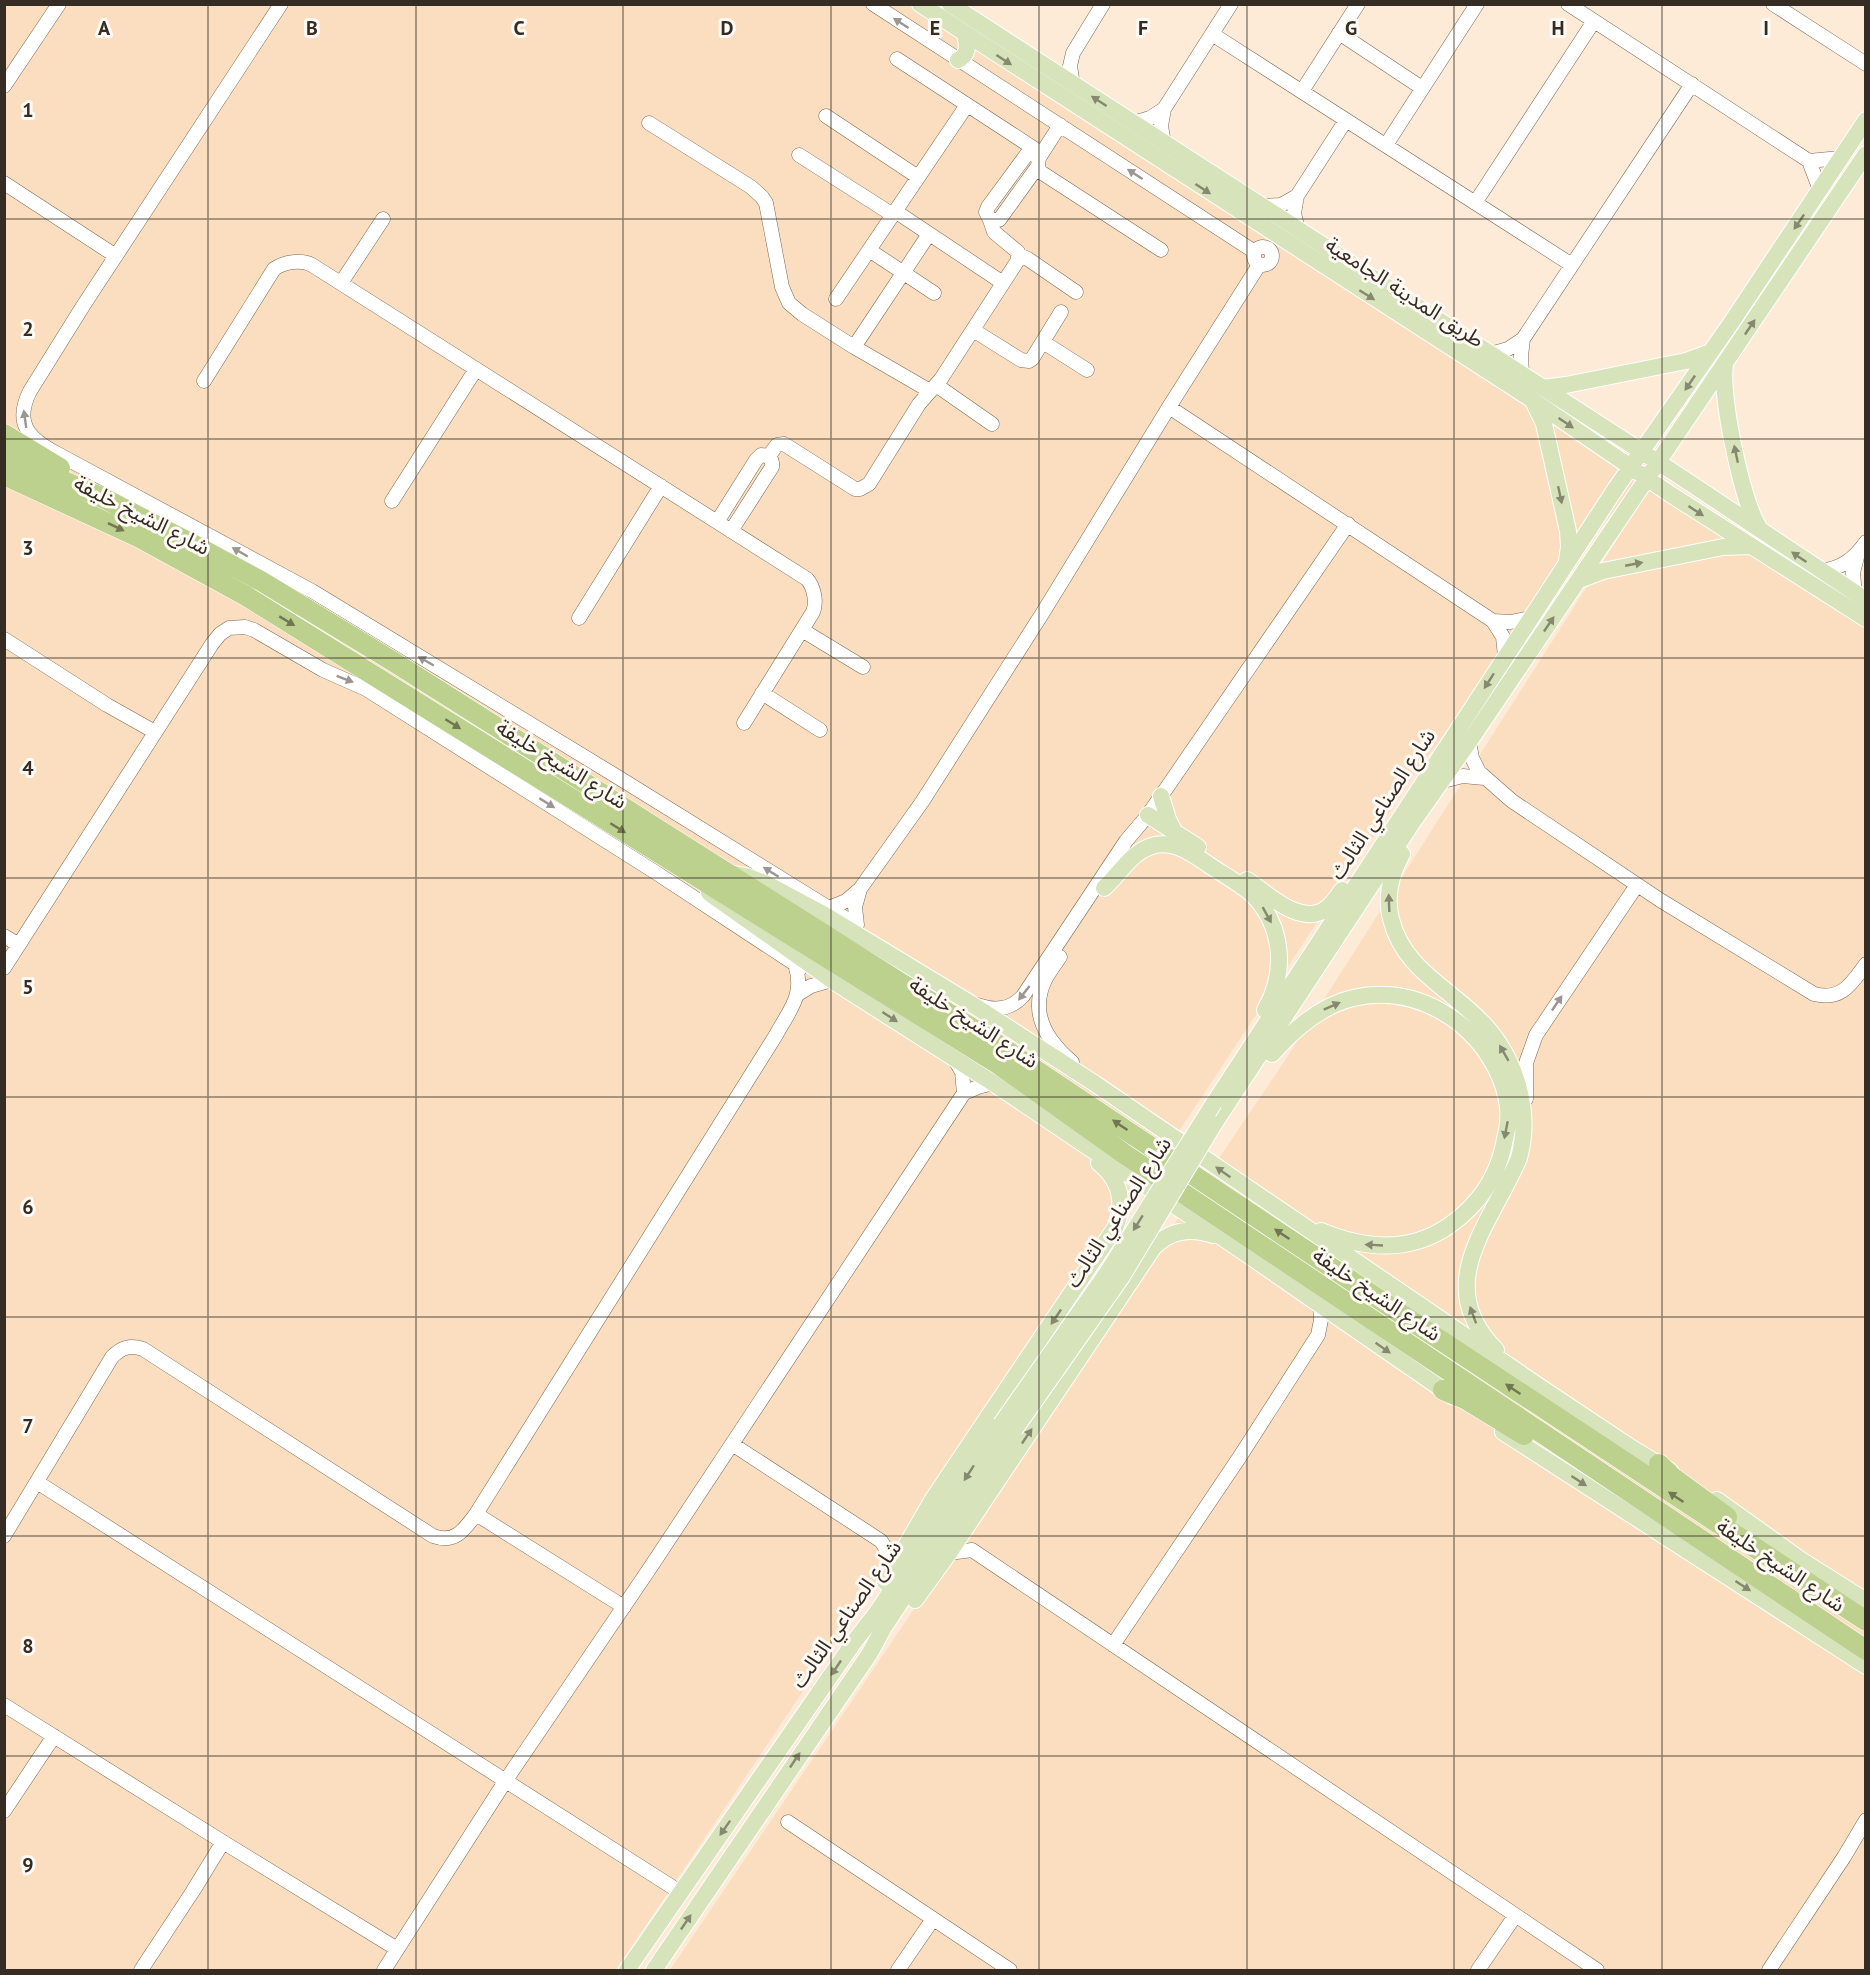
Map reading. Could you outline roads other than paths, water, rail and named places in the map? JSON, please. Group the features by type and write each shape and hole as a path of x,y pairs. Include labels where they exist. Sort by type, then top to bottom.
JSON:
{"highway":[{"path":"4,434 76,477 107,500"},
{"path":"4,455 29,476"},
{"path":"4,475 29,476"},
{"name":"شارع الشيخ خليفة","path":"29,476 107,500 261,581 394,662 1007,1050 1866,1621"},
{"name":"شارع الشيخ خليفة","path":"29,476 90,514 191,565 246,596 998,1064 1123,1153 1866,1650"},
{"path":"4,489 70,513 90,514"},
{"path":"391,641 394,662"},
{"path":"517,784 541,780"},
{"path":"1443,1390 1465,1399 1562,1458 1600,1471"},
{"path":"1659,1464 1671,1476 1764,1545 1788,1569"}],"main road":[{"name":"طريق المدينة الجامعية","path":"920,4 965,34 1160,150 1261,226 1299,251 1537,394 1641,444 1659,448 1663,456"},
{"name":"طريق المدينة الجامعية","path":"950,4 1133,123 1160,150 1197,164 1522,374 1537,394 1616,457 1627,474 1647,478 1866,619"},
{"path":"958,60 964,57 967,51 965,34"},
{"path":"1616,457 1641,444 1711,352 1866,120"},
{"name":"شارع الصناعي الثالث","path":"654,1971 870,1653 1008,1427 1214,1103 1268,1034 1443,781 1866,154"},
{"path":"1567,562 1569,539 1537,394 1566,385 1686,361 1711,352"},
{"path":"1725,365 1723,388 1729,422 1749,509 1760,530"},
{"name":"شارع الصناعي الثالث","path":"627,1971 854,1642 1008,1427 1121,1278 1373,860 1530,618 1627,474 1641,444"},
{"path":"1663,456 1675,473 1861,597"},
{"path":"1664,490 1666,478 1675,473"},
{"path":"1627,474 1638,492"},
{"path":"1578,580 1603,571 1703,550 1732,545 1751,546"},
{"path":"1161,796 1174,831"},
{"path":"1145,820 1174,831 1289,908 1303,914 1326,910 1356,873 1373,860"},
{"path":"1410,826 1408,841 1396,866 1389,889 1393,929 1403,951 1411,961 1478,1018 1499,1044 1514,1073 1524,1116 1523,1145 1519,1158 1475,1246 1468,1266 1467,1288 1471,1310 1487,1340 1496,1350 1529,1374 1540,1388"},
{"path":"1104,888 1132,856 1164,844 1191,852 1253,896 1262,906 1274,928 1280,957 1277,984 1266,1008 1268,1034 1352,999 1385,995 1423,1002 1440,1010 1457,1020 1472,1033 1486,1051 1502,1084 1509,1120 1496,1171 1475,1204 1461,1217 1445,1229 1427,1237 1390,1246 1371,1246 1334,1236 1292,1219"},
{"path":"690,873 715,899 1235,1246 1499,1429 1866,1666"},
{"path":"727,873 746,876 775,888 825,915 970,1003 1094,1083 1540,1388 1712,1496 1801,1560 1866,1601"},
{"path":"854,1642 863,1619 933,1499 1119,1219 1120,1191 1112,1175 1072,1143 1065,1133"},
{"path":"870,1653 894,1629 949,1553 1147,1257 1160,1242 1175,1233 1193,1231 1210,1234 1235,1246"}],"street":[{"path":"4,86 58,4"},
{"path":"281,4 116,256 25,402 24,423 29,434 45,448 312,591 391,641 486,696 857,925 888,947 906,965"},
{"path":"873,4 1262,255 1299,251"},
{"path":"1073,85 1070,66 1077,45 1102,4"},
{"path":"1160,150 1164,109 1231,4"},
{"path":"1302,91 1358,4"},
{"path":"1386,145 1477,4"},
{"path":"1568,4 1809,161 1820,190"},
{"path":"1773,4 1866,64"},
{"path":"1475,203 1594,21"},
{"path":"1339,33 1422,88"},
{"path":"1212,34 1572,265"},
{"path":"897,59 967,105 1161,250"},
{"path":"1490,354 1508,349 1523,339 1692,84"},
{"path":"836,299 967,105"},
{"path":"1133,123 1150,118 1164,109"},
{"path":"826,116 918,177"},
{"path":"1263,206 1281,205 1296,196 1346,120"},
{"path":"649,123 751,187 762,197 768,210 782,287 789,303 802,314 854,347 933,388 992,424"},
{"path":"1039,160 1060,125"},
{"path":"768,457 777,445 784,444 855,489 865,488 919,404 933,388 973,330 1018,260 1015,249 994,232 987,216 988,207 1026,154 1036,154 1039,160"},
{"path":"799,155 929,234 1003,283"},
{"path":"1809,161 1840,158"},
{"path":"4,183 116,256"},
{"path":"1296,196 1294,213 1298,230"},
{"path":"341,283 382,219"},
{"path":"829,908 846,901 860,890 889,851 954,753 1092,535 1262,255 1261,226"},
{"path":"854,347 929,234"},
{"path":"869,250 934,293"},
{"path":"1018,255 1028,259 1076,292"},
{"path":"204,381 271,274 278,267 300,261 309,263 341,283 810,583 815,609 744,723"},
{"path":"973,330 1024,361 1032,359 1061,312"},
{"path":"1522,374 1523,339"},
{"path":"1043,342 1088,370"},
{"path":"392,501 476,369"},
{"path":"1169,407 1493,621 1503,637 1505,656"},
{"path":"717,522 758,457 761,455 768,457 771,459 772,467 731,531"},
{"path":"579,618 661,486"},
{"path":"738,489 752,498"},
{"path":"970,1003 998,1009 1009,1007 1019,1000 1126,841 1145,820 1348,524"},
{"path":"1820,571 1841,566 1862,548"},
{"path":"1861,597 1853,573 1862,548"},
{"path":"1493,621 1511,622 1530,618"},
{"path":"4,968 216,639 230,628 237,626 254,630 324,670 366,689 655,872 795,964 845,994 859,996"},
{"path":"802,630 863,667"},
{"path":"4,639 107,705 155,732"},
{"path":"762,693 820,730"},
{"path":"1469,742 1475,765 1484,778 1512,801 1637,885 1814,994 1822,996 1840,993 1848,988 1866,963"},
{"path":"1443,781 1463,776 1484,778"},
{"path":"1094,1083 1049,1040 1039,1005 1040,993 1045,980 1138,835 1145,820"},
{"path":"1524,1116 1526,1063 1536,1035 1637,885"},
{"path":"857,925 855,907 860,890"},
{"path":"4,936 19,945"},
{"path":"795,964 798,994"},
{"path":"4,1536 112,1357 126,1347 134,1346 143,1349 433,1536 447,1539 461,1534 476,1514 769,1045 798,994 811,986 825,982"},
{"path":"956,1060 962,1072 964,1093"},
{"path":"384,1971 506,1780 624,1607 964,1093 993,1083"},
{"path":"1113,1645 1239,1458 1318,1335 1321,1320 1320,1305"},
{"path":"1318,1335 1333,1326 1348,1323"},
{"path":"732,1444 881,1541 890,1555 892,1571"},
{"path":"37,1482 680,1893"},
{"path":"476,1514 624,1607"},
{"path":"967,1525 972,1550"},
{"path":"881,1541 898,1540 912,1534"},
{"path":"949,1553 972,1550 1597,1971"},
{"path":"4,1705 398,1949"},
{"path":"4,1811 54,1736"},
{"path":"1769,1971 1866,1820"},
{"path":"788,1822 1010,1971"},
{"path":"141,1971 223,1842"},
{"path":"1478,1971 1515,1916"},
{"path":"898,1971 933,1919"}]}
